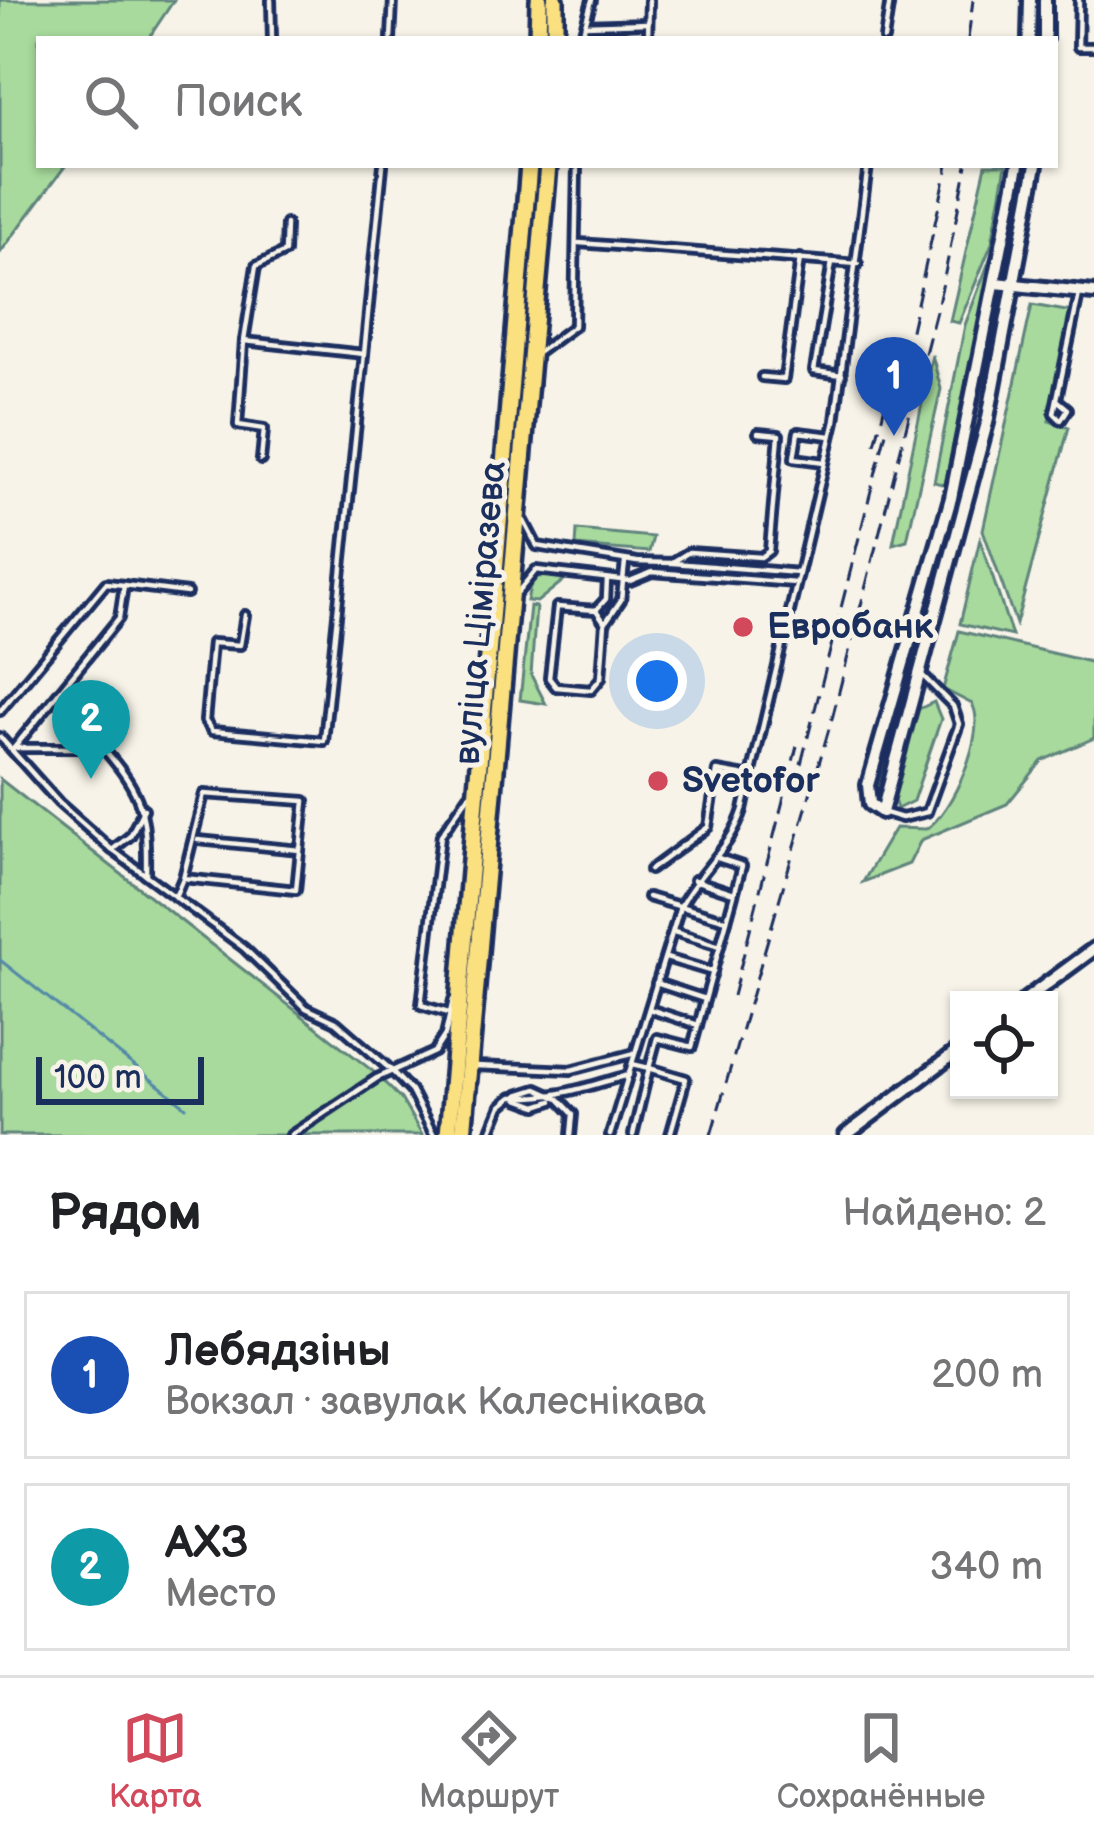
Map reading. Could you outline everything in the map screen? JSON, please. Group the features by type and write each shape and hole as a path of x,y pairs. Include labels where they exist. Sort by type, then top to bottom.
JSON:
{"main road":[{"path":"538,36 539,0"},
{"path":"555,0 555,36"},
{"name":"вуліца Ціміразева","path":"463,1135 469,1065 460,1015 529,168"},
{"name":"вуліца Ціміразева","path":"448,1135 456,1037 512,604 548,168"}],"street":[{"path":"1029,36 1030,0"},
{"path":"1045,0 1045,36"},
{"path":"1017,168 927,591 868,785 870,804 882,812 987,423 1035,168"},
{"path":"996,283 1094,293"},
{"path":"1037,991 1094,949"},
{"path":"846,1135 950,1057"}],"lane":[{"path":"271,0 272,36"},
{"path":"391,36 393,0"},
{"path":"582,36 592,0"},
{"path":"647,36 649,0"},
{"path":"884,36 890,0"},
{"path":"1079,0 1078,46 1094,47"},
{"path":"584,25 648,23"},
{"path":"245,615 240,645 212,643 205,721 212,731 324,741 383,168"},
{"path":"535,355 574,326 578,168"},
{"path":"610,1135 680,907 694,880 733,839 751,777 831,436 868,168"},
{"path":"261,460 264,429 238,424 244,341 252,275 263,260 285,252 286,224"},
{"path":"579,243 858,264"},
{"path":"763,377 784,379 800,258"},
{"path":"832,261 814,370 842,375"},
{"path":"1057,400 1079,294"},
{"path":"244,341 364,354"},
{"path":"824,462 794,458 798,432 831,436"},
{"path":"671,562 689,553 761,557 769,551 779,435 758,433"},
{"path":"520,510 536,546 626,560 799,573"},
{"path":"596,610 557,607 553,612 549,678 556,687 591,690 601,677 605,623 621,600 626,560"},
{"path":"512,604 523,580 536,570 623,580 652,572 796,583"},
{"path":"596,610 606,598 607,578"},
{"path":"0,711 106,583 187,592"},
{"path":"14,748 119,618 124,585"},
{"path":"596,610 605,623"},
{"path":"882,812 902,818 927,812 958,728 953,706 922,675"},
{"path":"0,736 59,803 112,850 244,948 306,1008 336,1022 392,1070 411,1091 434,1135"},
{"path":"14,748 103,748 135,785 144,809 146,877"},
{"path":"650,870 708,827 716,771 751,777"},
{"path":"291,1135 392,1070 434,1052 460,1015 422,1005 441,835 458,806 478,788"},
{"path":"175,897 196,839 205,794 305,801 296,890 183,878"},
{"path":"112,850 130,836 144,809"},
{"path":"196,839 300,850"},
{"path":"633,1135 657,1038 692,1048 742,866 718,859"},
{"path":"694,880 734,893"},
{"path":"648,897 727,920"},
{"path":"672,932 720,946"},
{"path":"664,957 712,973"},
{"path":"656,983 705,999"},
{"path":"649,1009 698,1025"},
{"path":"453,1076 469,1065 571,1070 635,1053"},
{"path":"632,1064 686,1078 670,1135"},
{"path":"489,1135 501,1106 512,1097 560,1099 628,1075"},
{"path":"560,1099 573,1114 572,1135"}],"green space":[{"path":"0,0 174,0 150,36 36,36 36,168 64,168 0,253"},
{"path":"985,168 1005,168 992,243 959,323 950,321"},
{"path":"993,251 945,485 934,482 965,325"},
{"path":"1000,300 1003,302 959,488"},
{"path":"1032,305 1072,312 1049,421 1069,427 1016,624 983,530"},
{"path":"932,355 941,389 907,540 893,544"},
{"path":"955,507 914,686 876,795"},
{"path":"577,530 653,537 649,552 576,546"},
{"path":"980,539 1012,636 960,624"},
{"path":"569,576 537,602 527,601 532,577"},
{"path":"530,606 536,607 531,675 546,704 520,700"},
{"path":"959,631 1094,663 1094,738 1042,761 1007,804 921,840 909,864 863,882 895,828 926,829 946,807 965,771 976,716 972,704 943,689"},
{"path":"934,702 941,719 913,801 897,809 892,794 919,709"},
{"path":"0,779 374,1072 401,1099 422,1135 0,1135"}],"waterway":[{"path":"0,960 186,1107"}],"railway":[{"path":"968,36 973,0"},
{"path":"905,357 947,168"},
{"path":"711,1135 833,715 943,283 966,168"},
{"path":"875,444 902,339"},
{"path":"801,764 886,432"},
{"path":"733,996 797,746"}],"place":[{"name":"Лебядзіны","path":"894,436"},
{"name":"Евробанк","path":"743,627"},
{"name":"АХЗ","path":"91,779"},
{"name":"Svetofor","path":"658,781"}]}
